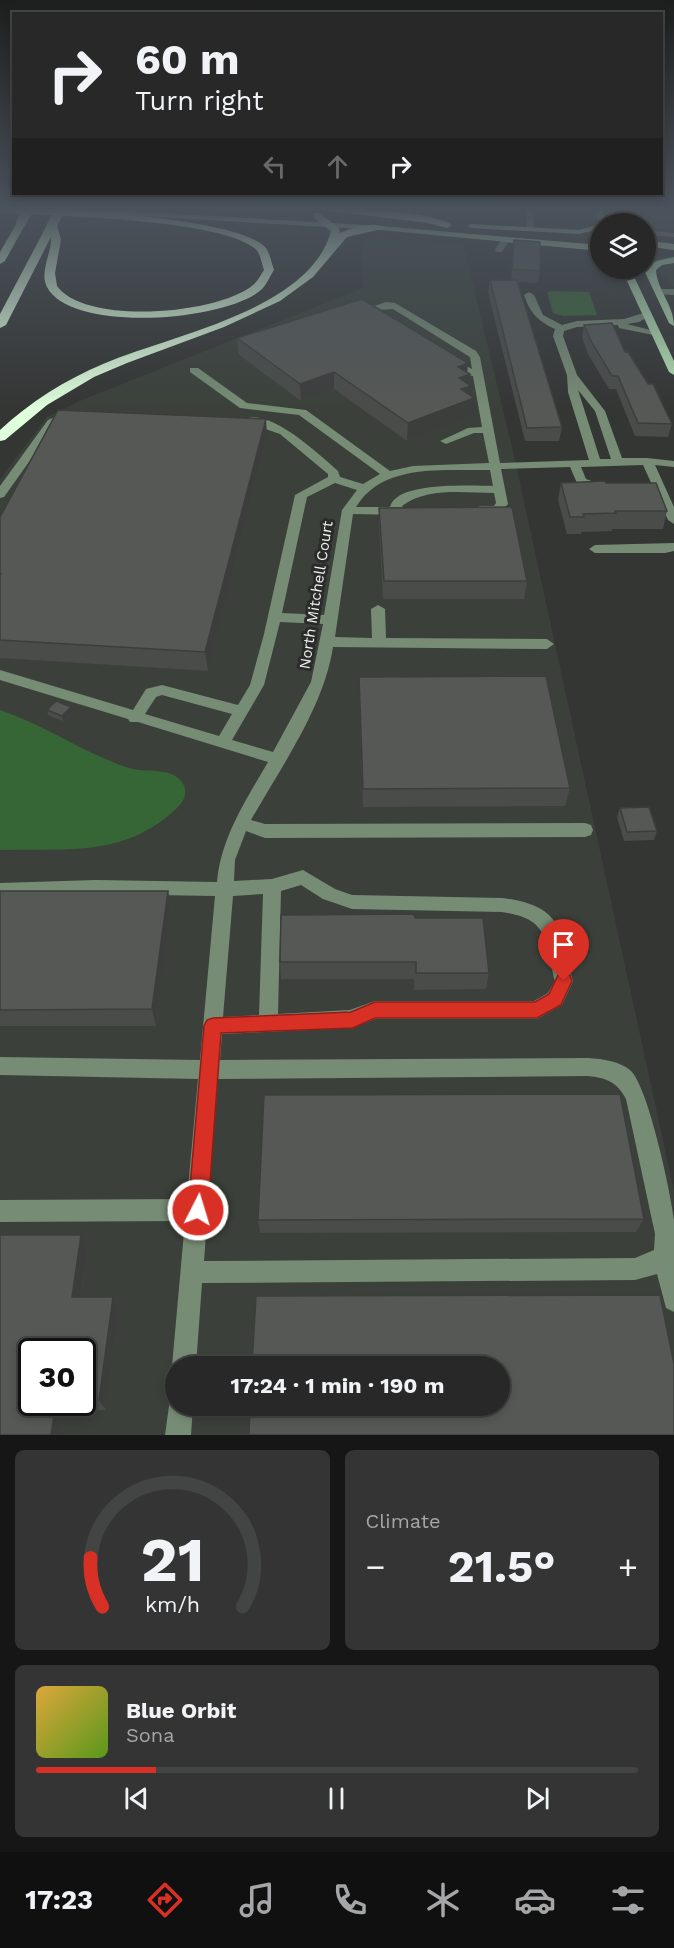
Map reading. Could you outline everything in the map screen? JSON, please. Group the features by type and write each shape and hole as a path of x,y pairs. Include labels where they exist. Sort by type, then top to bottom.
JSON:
{"highway":[{"path":"0,325 27,275"},
{"path":"0,341 29,275"},
{"path":"50,275 52,288 74,304 103,313 158,316 213,308 251,291 265,275"},
{"path":"0,437 23,417 70,385 124,360 239,317 266,304 309,275"}],"main road":[{"path":"630,279 674,372"},
{"path":"652,279 674,323"}],"street":[{"path":"659,292 674,292"},
{"path":"529,295 534,311 540,318 561,328 571,325 635,321 647,315"},
{"path":"393,326 374,315 370,309 386,305 395,306 472,353 478,373 502,504 497,509 472,510"},
{"path":"613,324 642,329 655,334"},
{"path":"561,328 558,336 572,375 573,392 596,463"},
{"path":"440,355 468,372 478,373"},
{"path":"194,370 244,406 302,412 387,474"},
{"path":"572,375 600,411 618,463"},
{"path":"0,494 52,422 59,417 81,413"},
{"path":"240,420 262,422 281,429 334,473 334,479"},
{"path":"584,425 605,424"},
{"path":"446,441 472,430 488,430"},
{"name":"North Mitchell Court","path":"647,461 657,456 674,455"},
{"path":"647,461 656,490 674,520"},
{"name":"North Mitchell Court","path":"185,1356 226,860 241,823 305,710 318,682 348,510 352,501 387,474 413,469 647,461 674,464"},
{"path":"574,464 581,481 593,487 618,490"},
{"path":"222,743 257,686 275,617 301,495 334,479 366,489"},
{"path":"348,510 402,511 396,505 402,498 418,492 499,490"},
{"path":"595,549 674,547"},
{"path":"378,609 379,643"},
{"path":"275,617 330,620"},
{"path":"326,642 547,644"},
{"path":"0,675 277,759"},
{"path":"135,717 152,693 162,690 241,711"},
{"path":"241,823 265,831 585,830"},
{"path":"0,890 108,887 224,889 272,885 303,877 329,894 352,902 502,905 524,908 543,918 552,931 564,981 555,999 537,1010 375,1010 365,1012 353,1020 213,1026"},
{"path":"268,1024 272,885"},
{"path":"0,1066 209,1070 588,1067 618,1072 629,1082 636,1098 666,1234 665,1256 674,1300"},
{"path":"0,1211 198,1210"},
{"path":"192,1272 635,1269 654,1264 665,1256"},
{"path":"178,1435 180,1416"}],"shaded area":[{"path":"363,275 470,275 513,451 674,1191 674,1435 0,1435 0,479 47,417 82,400 363,288"},
{"path":"662,275 674,275 674,288"},
{"path":"547,292 589,292 597,315 563,316 553,313"},
{"path":"0,710 33,723 112,762 129,768 170,774 181,781 185,792 184,799 177,808 157,824 116,843 72,849 0,850"}],"building":[{"path":"490,280 517,280 562,427 527,428"},
{"path":"362,299 468,363 458,367 470,374 459,378 471,386 461,389 474,398 408,423 334,372 300,384 237,338"},
{"path":"612,323 625,352 628,352 648,384 653,384 672,424 638,423 618,376 612,376 584,325"},
{"path":"58,410 266,419 205,652 0,640 0,517"},
{"path":"605,481 606,483 656,483 667,511 615,511 616,513 583,514 584,517 570,517 561,483"},
{"path":"512,507 527,581 384,581 379,508"},
{"path":"546,676 570,788 363,789 359,677"},
{"path":"56,701 71,707 62,716 47,710"},
{"path":"649,807 657,831 627,832 620,808"},
{"path":"0,891 168,891 152,1009 0,1010"},
{"path":"414,914 415,918 483,918 489,973 416,973 416,962 280,962 281,915"},
{"path":"620,1094 644,1219 258,1220 264,1095"},
{"path":"0,1235 81,1235 72,1297 113,1297 99,1400 96,1400 96,1338 18,1338 18,1416 54,1416 51,1435 0,1435"},
{"path":"660,1295 674,1364 674,1435 249,1435 250,1416 510,1416 510,1356 253,1356 256,1296"}],"route":[{"path":"198,1210 213,1026 353,1020 365,1012 375,1010 537,1010 555,999 564,981"}]}
